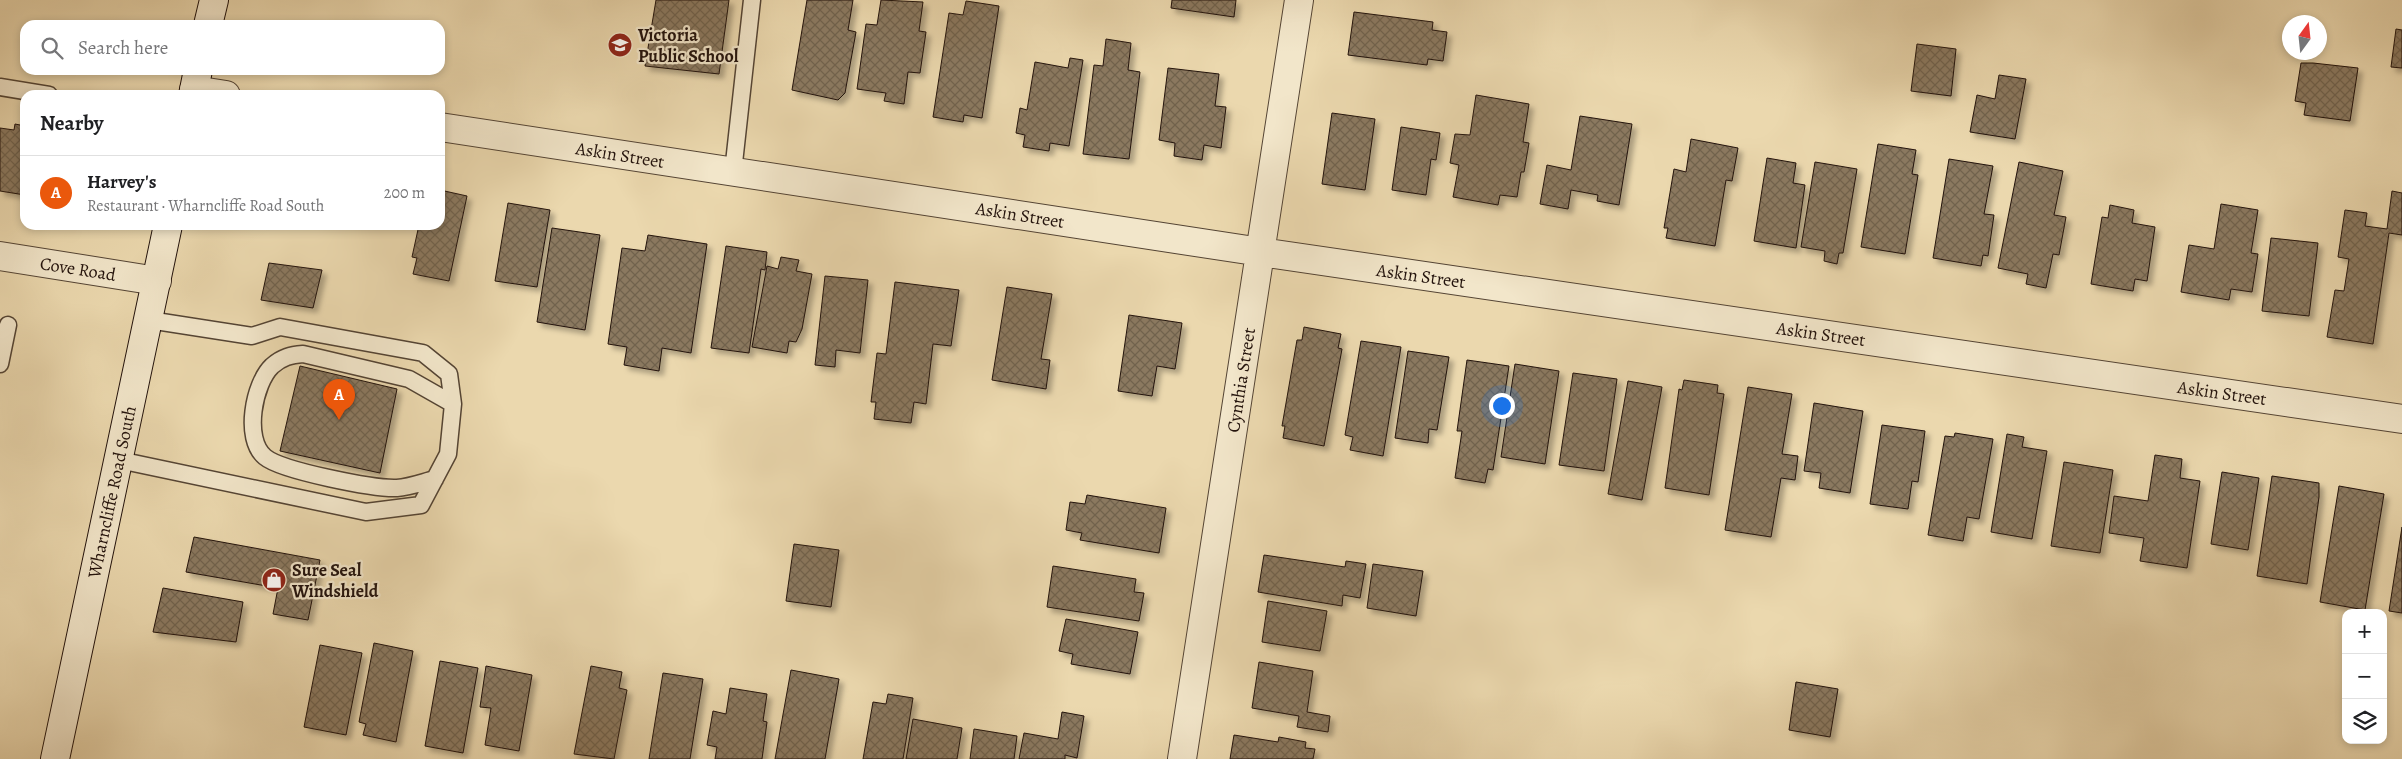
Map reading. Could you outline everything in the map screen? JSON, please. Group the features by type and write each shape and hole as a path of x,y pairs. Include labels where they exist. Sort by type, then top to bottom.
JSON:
{"street":[{"path":"209,20 214,0"},
{"name":"Cynthia Street","path":"1182,759 1299,0"},
{"path":"195,85 210,90"},
{"name":"Askin Street","path":"445,128 1261,252 2402,419"},
{"name":"Wharncliffe Road South","path":"55,759 167,230"},
{"name":"Cove Road","path":"0,256 157,281"}],"lane":[{"path":"733,172 752,0"},
{"path":"0,87 20,90"},
{"path":"119,460 366,512 421,505 448,454 453,404 449,374 423,353 280,327 252,336 149,320"},
{"path":"0,364 8,325"},
{"path":"434,479 398,488 377,487 283,466 264,457 255,444 252,420 263,379 272,366 287,356 303,354 408,379 453,404"}],"building":[{"path":"656,0 729,0 719,74 645,66"},
{"path":"807,0 853,0 848,30 856,32 845,93 838,100 792,90"},
{"path":"881,0 923,2 919,31 926,32 920,73 908,72 904,104 884,101 886,93 857,89 866,24 877,25"},
{"path":"1172,0 1236,0 1234,17 1171,8"},
{"path":"966,1 999,6 982,118 964,115 963,122 933,117 949,13 963,15"},
{"path":"1354,12 1433,22 1432,30 1447,32 1443,61 1428,59 1427,65 1348,55"},
{"path":"2396,29 2402,30 2402,68 2391,67"},
{"path":"1106,39 1131,43 1128,70 1140,72 1129,159 1083,154 1094,65 1103,66"},
{"path":"1917,44 1956,49 1951,96 1911,91"},
{"path":"1070,58 1083,60 1069,146 1050,143 1049,151 1023,147 1025,135 1016,133 1020,108 1027,110 1035,62 1068,68"},
{"path":"2301,63 2358,68 2350,121 2304,115 2306,103 2295,101"},
{"path":"1168,68 1219,74 1215,106 1226,107 1221,148 1204,145 1202,160 1174,156 1175,143 1159,140"},
{"path":"1999,75 2026,79 2015,139 1970,132 1977,95 1995,99"},
{"path":"1476,95 1529,104 1523,142 1529,143 1524,172 1521,172 1517,197 1500,195 1498,205 1453,197 1459,165 1450,163 1455,134 1470,135"},
{"path":"1332,113 1375,119 1365,190 1322,184"},
{"path":"1580,116 1632,124 1619,205 1597,201 1598,195 1571,190 1568,209 1540,204 1547,165 1571,170"},
{"path":"15,124 20,125 20,194 0,191 0,128 14,130"},
{"path":"1401,127 1440,133 1436,160 1431,159 1426,195 1392,190"},
{"path":"1691,139 1738,148 1732,181 1726,180 1715,246 1666,238 1668,228 1664,228 1674,169 1686,172"},
{"path":"1878,144 1916,150 1912,174 1918,175 1905,254 1861,247"},
{"path":"1767,158 1796,163 1793,183 1805,185 1796,248 1754,241"},
{"path":"1949,159 1993,166 1984,214 1994,215 1988,256 1983,255 1981,266 1933,258"},
{"path":"1815,162 1857,169 1843,253 1839,253 1837,264 1824,261 1825,251 1801,247"},
{"path":"2019,162 2063,171 2054,215 2066,217 2059,255 2053,254 2046,288 2026,284 2028,274 1998,268"},
{"path":"445,191 467,196 449,281 413,274 417,258 412,257 418,230 445,230"},
{"path":"2392,191 2402,193 2402,235 2389,233 2373,344 2327,337 2335,290 2344,291 2349,259 2338,257 2345,210 2367,213 2365,226 2387,229"},
{"path":"508,203 550,210 537,287 495,281"},
{"path":"2221,204 2258,210 2251,253 2258,254 2252,292 2231,289 2229,300 2181,292 2189,245 2214,249"},
{"path":"2110,205 2134,210 2132,223 2155,227 2147,281 2135,279 2133,291 2091,284 2102,217 2108,218"},
{"path":"552,228 600,235 585,330 537,322"},
{"path":"648,235 707,244 691,353 662,348 659,371 624,365 627,347 608,344 622,248 645,251"},
{"path":"2271,238 2318,243 2309,316 2262,311"},
{"path":"726,246 767,252 765,270 761,269 749,353 711,348"},
{"path":"781,257 799,260 796,271 812,274 802,329 796,342 789,341 787,353 752,347 767,266 778,269"},
{"path":"269,263 322,270 313,308 261,300"},
{"path":"825,276 868,280 860,353 836,350 835,367 815,365"},
{"path":"895,282 959,290 951,346 933,344 926,404 914,402 911,423 874,419 876,402 871,402 877,353 886,354"},
{"path":"1007,287 1052,294 1041,359 1050,360 1046,389 992,380"},
{"path":"1129,315 1182,323 1175,369 1157,366 1152,396 1118,391"},
{"path":"1304,327 1341,334 1338,348 1342,349 1324,446 1283,438 1285,426 1282,426 1297,340 1302,340"},
{"path":"1361,341 1401,347 1383,456 1350,450 1353,437 1345,435"},
{"path":"1408,351 1449,357 1437,430 1429,429 1428,443 1395,438"},
{"path":"1467,360 1509,366 1493,470 1488,469 1485,483 1455,478 1462,431 1457,431"},
{"path":"1515,364 1559,371 1545,464 1501,457"},
{"path":"300,366 397,389 380,473 280,451"},
{"path":"1573,373 1617,379 1604,471 1559,465"},
{"path":"1684,380 1718,385 1717,393 1724,394 1709,495 1665,488 1679,389 1682,390"},
{"path":"1628,381 1662,387 1642,500 1608,494"},
{"path":"1748,387 1792,394 1782,454 1798,456 1795,480 1781,478 1771,537 1725,530"},
{"path":"1814,403 1863,411 1850,493 1819,488 1821,473 1804,471"},
{"path":"1882,425 1925,431 1918,482 1912,481 1908,509 1870,504"},
{"path":"1955,433 1993,439 1979,519 1967,517 1963,541 1928,535 1945,436 1954,437"},
{"path":"2007,434 2024,437 2022,447 2047,451 2032,539 1991,532"},
{"path":"2155,455 2182,459 2180,478 2200,481 2187,568 2140,561 2144,538 2109,533 2114,496 2148,501"},
{"path":"2064,462 2113,470 2100,553 2051,546"},
{"path":"2222,472 2259,478 2248,550 2211,544"},
{"path":"2272,476 2319,483 2319,497 2307,584 2257,576"},
{"path":"2339,486 2384,494 2365,609 2320,602"},
{"path":"1087,495 1166,508 1159,553 1080,540 1082,533 1066,530 1070,502 1085,504"},
{"path":"2402,527 2402,613 2389,611"},
{"name":"Sure Seal Windshield","path":"194,537 320,560 308,620 273,614 278,588 186,572"},
{"path":"794,544 839,550 831,607 786,601"},
{"path":"1264,555 1345,567 1346,561 1366,564 1360,598 1343,595 1342,606 1258,592"},
{"path":"1373,564 1423,571 1416,616 1367,608"},
{"path":"1053,566 1136,579 1134,592 1144,593 1139,621 1047,607"},
{"path":"163,588 243,602 236,642 153,632"},
{"path":"1268,601 1327,611 1320,651 1262,642"},
{"path":"1066,619 1138,632 1130,674 1071,664 1073,654 1059,651"},
{"path":"374,643 413,651 396,742 363,735 366,724 359,722"},
{"path":"320,645 362,653 346,735 304,727"},
{"path":"440,661 478,668 463,753 425,746"},
{"path":"1259,662 1313,671 1307,712 1330,716 1328,732 1297,727 1299,716 1252,708"},
{"path":"486,666 532,675 519,751 485,745 491,708 480,707"},
{"path":"591,666 622,672 619,688 627,690 614,759 574,754"},
{"path":"791,670 839,679 825,759 775,759"},
{"path":"663,673 703,679 690,759 649,759"},
{"path":"1796,682 1838,689 1830,737 1789,730"},
{"path":"730,688 767,694 763,721 767,722 762,759 715,759 717,747 707,745 713,711 726,714"},
{"path":"888,694 913,698 903,759 863,759 873,702 886,704"},
{"path":"1062,712 1084,716 1077,758 1065,755 1065,759 1019,759 1024,733 1058,739"},
{"path":"913,719 962,728 957,759 906,759"},
{"path":"974,729 1017,736 1014,759 970,759"},
{"path":"1234,735 1278,742 1279,737 1306,742 1305,748 1315,749 1313,759 1230,759"}],"place":[{"name":"Victoria Public School","path":"620,45"},
{"name":"Harvey's","path":"339,420"},
{"name":"Sure Seal Windshield","path":"274,580"}]}
